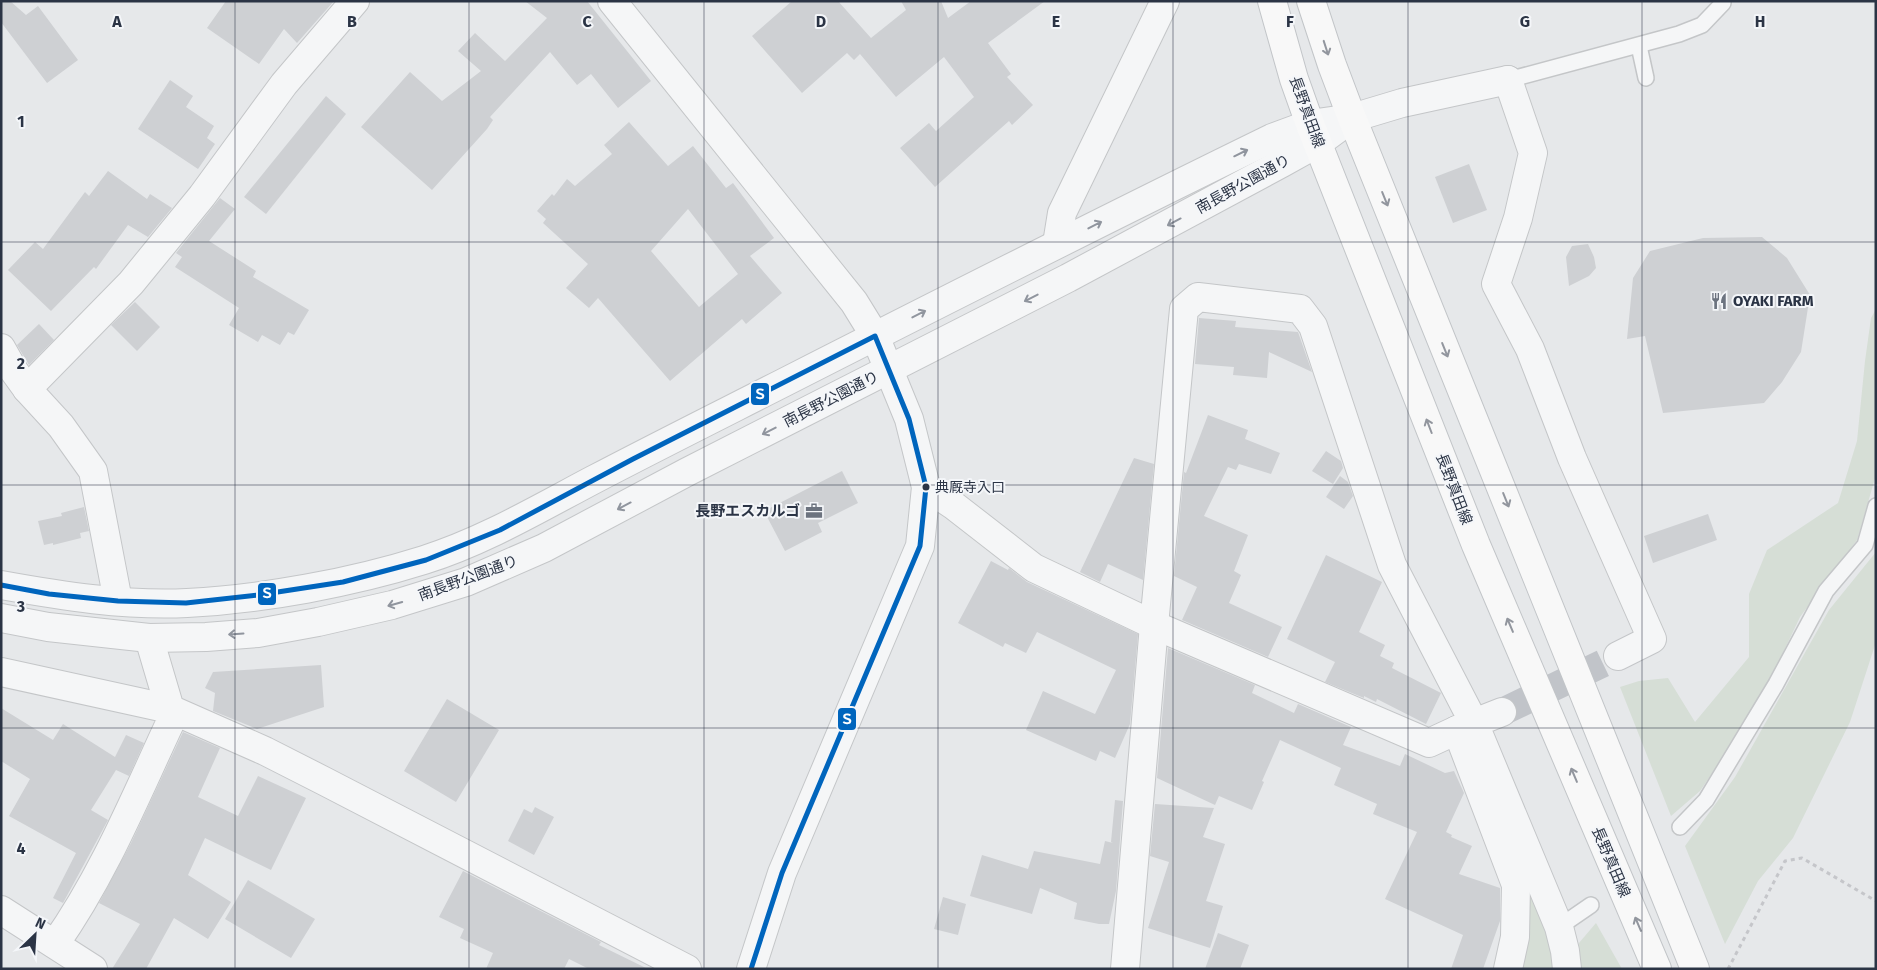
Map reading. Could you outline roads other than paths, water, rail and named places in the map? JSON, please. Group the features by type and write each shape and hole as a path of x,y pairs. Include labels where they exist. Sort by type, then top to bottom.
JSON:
{"main road":[{"name":"長野真田線","path":"1272,1 1294,79 1314,134 1476,545 1657,969"},
{"path":"1311,1 1332,66 1352,118 1695,968"}],"street":[{"path":"27,389 131,283 202,196 284,84 355,1"},
{"path":"612,1 854,302 875,336 890,369 909,419 926,487 920,546 782,873 751,969"},
{"path":"1057,244 1062,213 1165,1"},
{"path":"1508,80 1533,153 1518,218 1496,284 1530,349 1572,458 1652,638 1618,656"},
{"name":"南長野公園通り","path":"1,618 48,627 149,638 206,637 258,633 318,622 392,605 466,582 544,548 687,472 1068,278 1314,134 1352,118 1402,103 1508,80"},
{"name":"南長野公園通り","path":"1,585 49,594 118,601 186,603 258,595 343,582 426,560 500,530 641,455 875,336 1272,138 1314,134"},
{"path":"1126,969 1154,625 1184,309 1198,297 1300,309 1313,326 1392,565 1559,927 1567,969"},
{"path":"1,348 27,389 61,426 93,471 118,601"},
{"path":"926,487 953,505 1034,568 1154,625 1429,744 1465,726 1502,712"},
{"path":"55,944 76,915 121,828 170,723 170,709 149,638"},
{"path":"1,672 170,709 308,772 687,969"},
{"path":"1465,726 1516,885 1515,937 1508,969"},
{"path":"1,910 93,969"}],"lane":[{"path":"1508,80 1639,46 1702,25 1723,3"},
{"path":"1639,46 1646,78"},
{"path":"1680,827 1706,800 1776,684 1826,591 1865,545 1876,506"},
{"path":"1559,927 1591,905"}],"tunnel":[{"path":"1502,712 1618,656"}],"place":[{"name":"OYAKI FARM","path":"1719,301"},
{"name":"典厩寺入口","path":"926,487"},
{"name":"長野エスカルゴ","path":"814,511"}]}
